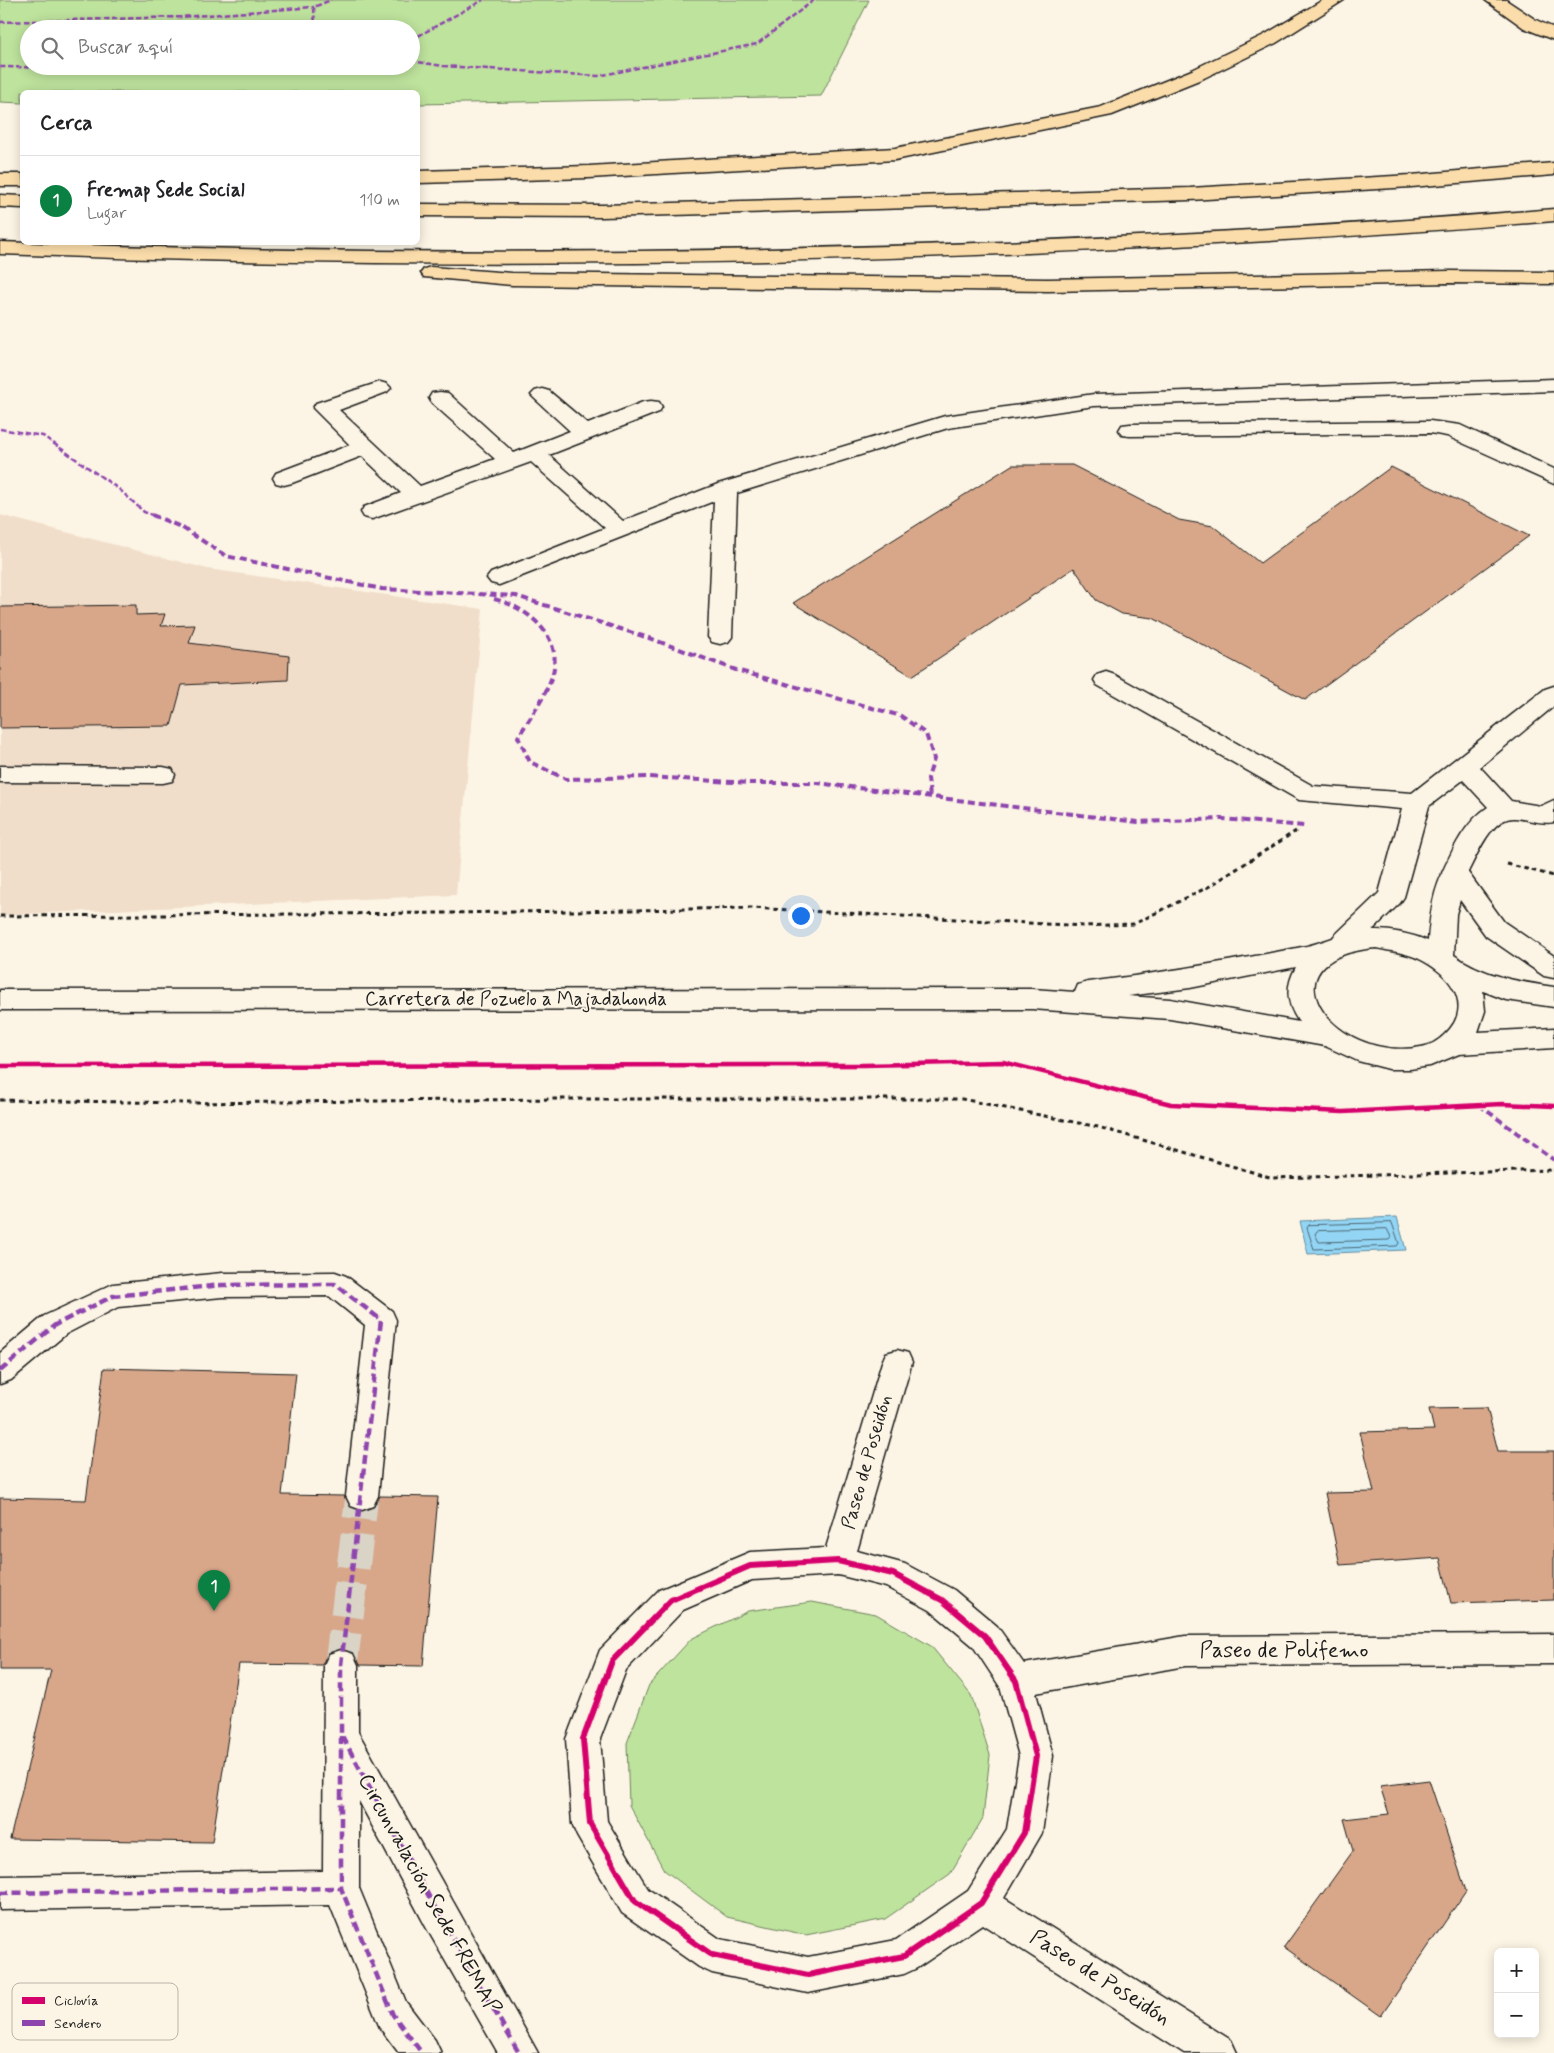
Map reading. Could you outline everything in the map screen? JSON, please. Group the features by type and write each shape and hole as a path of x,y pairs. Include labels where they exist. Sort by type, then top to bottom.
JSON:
{"highway":[{"path":"420,176 589,172 895,154 1106,111 1198,74 1262,43 1335,0"},
{"path":"1494,0 1530,24 1554,35"},
{"path":"420,210 602,211 1180,194 1411,181 1554,169"},
{"path":"0,180 20,180"},
{"path":"0,201 20,202"},
{"path":"170,255 612,258 964,249 1432,226 1554,215"},
{"path":"0,248 170,255 512,279 1048,285 1448,277 1554,278"}],"street":[{"path":"499,578 726,489 945,422 1094,400 1554,385"},
{"path":"380,388 324,408 416,495"},
{"path":"542,395 585,432"},
{"path":"440,398 510,461"},
{"path":"372,512 651,407"},
{"path":"1130,430 1430,427 1452,430 1554,478"},
{"path":"284,478 364,447"},
{"path":"534,452 620,530"},
{"path":"720,637 726,489"},
{"path":"1106,680 1308,794 1417,802"},
{"path":"1554,694 1417,802 1391,897 1308,968 1301,984 1303,1003 1313,1021 1330,1037 1353,1050 1379,1058 1414,1058 1431,1054 1452,1044 1465,1032 1472,1016 1471,999 1464,982 1446,963 1443,914 1460,862 1484,823 1504,810 1547,815 1554,808"},
{"path":"1465,766 1504,810"},
{"path":"0,774 163,775"},
{"path":"1460,862 1495,929 1554,969"},
{"path":"1332,948 1376,939 1410,944 1446,963 1506,990 1554,997"},
{"name":"Carretera de Pozuelo a Majadahonda","path":"1032,999 1190,978 1332,948"},
{"name":"Carretera de Pozuelo a Majadahonda","path":"0,1000 1032,999 1170,1009 1330,1037"},
{"path":"1452,1044 1554,1038"},
{"path":"0,1371 55,1325 113,1296 222,1285 335,1284 381,1320 362,1496"},
{"name":"Paseo de Poseidón","path":"838,1561 896,1362"},
{"path":"838,1561 893,1574 942,1600 985,1636 1016,1681 1036,1756 1024,1833 981,1903 904,1956 808,1975 712,1955 635,1901 590,1824 583,1739 612,1661 671,1600 750,1566 838,1561"},
{"name":"Paseo de Polifemo","path":"1016,1681 1185,1651 1554,1649"},
{"name":"Circunvalación Sede FREMAP","path":"341,1665 341,1888 393,2015 422,2053"},
{"name":"Circunvalación Sede FREMAP","path":"341,1734 438,1915 518,2053"},
{"path":"0,1893 341,1888"},
{"name":"Paseo de Poseidón","path":"981,1903 1218,2053"}],"path":[{"path":"0,916 452,913 752,908 1084,926 1134,924 1210,886 1297,830"},
{"path":"1460,862 1554,876"},
{"path":"0,1100 189,1103 557,1098 962,1099 1098,1127 1273,1178 1554,1170"}],"shaded area":[{"path":"0,515 208,569 483,609 456,895 0,915"}],"green space":[{"path":"0,0 869,0 821,96 420,104 420,90 20,90 20,103 0,102"},
{"path":"812,1602 876,1614 931,1646 971,1695 990,1755 983,1818 950,1874 885,1919 806,1935 727,1917 664,1870 629,1805 627,1743 649,1685 691,1639 748,1611"}],"water":[{"path":"1397,1217 1406,1250 1308,1254 1300,1221"}],"building":[{"path":"1012,465 1072,465 1179,520 1213,526 1260,563 1391,467 1529,536 1305,700 1153,618 1122,614 1096,600 1074,568 912,676 793,603"},
{"path":"136,605 136,615 165,614 161,626 195,625 189,643 289,656 288,680 182,685 171,726 0,728 0,607"},
{"path":"104,1368 296,1373 282,1495 344,1496 349,1507 361,1512 374,1508 380,1496 438,1497 423,1666 360,1665 355,1653 342,1648 328,1652 322,1665 239,1664 212,1842 10,1839 51,1670 0,1670 0,1498 86,1500"},
{"path":"1487,1408 1498,1451 1554,1451 1554,1600 1451,1603 1440,1558 1340,1565 1325,1493 1374,1492 1360,1432 1434,1430 1429,1409"},
{"path":"1429,1780 1466,1891 1381,2016 1284,1947 1353,1851 1344,1819 1389,1814 1380,1786"}],"tunnel":[{"path":"341,1665 362,1496"}],"marked path":[{"path":"315,20 314,7 331,0"},
{"path":"420,35 483,0"},
{"path":"420,62 443,66 598,76 757,44 814,0"},
{"path":"72,20 181,17 314,7"},
{"path":"0,22 20,21"},
{"path":"0,67 20,67"},
{"path":"0,429 43,436 120,490 144,512 181,527 226,556 341,582 382,589 516,596 652,639 736,670 901,716 926,734 934,759 928,778 930,797"},
{"path":"494,599 506,602 528,614 538,623 551,644 554,655 554,668 549,684 518,737 530,762 566,779 649,777 750,783 817,783 1138,822 1223,819 1304,826"},
{"path":"1479,1105 1554,1160"},
{"path":"0,1371 55,1325 113,1296 222,1285 335,1284 381,1320 341,1665 341,1734 439,1915 519,2053"},
{"path":"341,1736 341,1888"},
{"path":"0,1893 341,1888 393,2015 422,2053"}],"cycle path":[{"path":"0,1066 864,1065 1003,1062 1171,1104 1343,1112 1502,1104 1554,1106"},
{"path":"838,1561 893,1574 942,1600 985,1636 1016,1681 1036,1756 1024,1833 981,1903 904,1956 808,1975 712,1955 635,1901 590,1824 583,1739 612,1661 671,1600 750,1566 838,1561"}],"place":[{"name":"Fremap Sede Social","path":"214,1611"}]}
